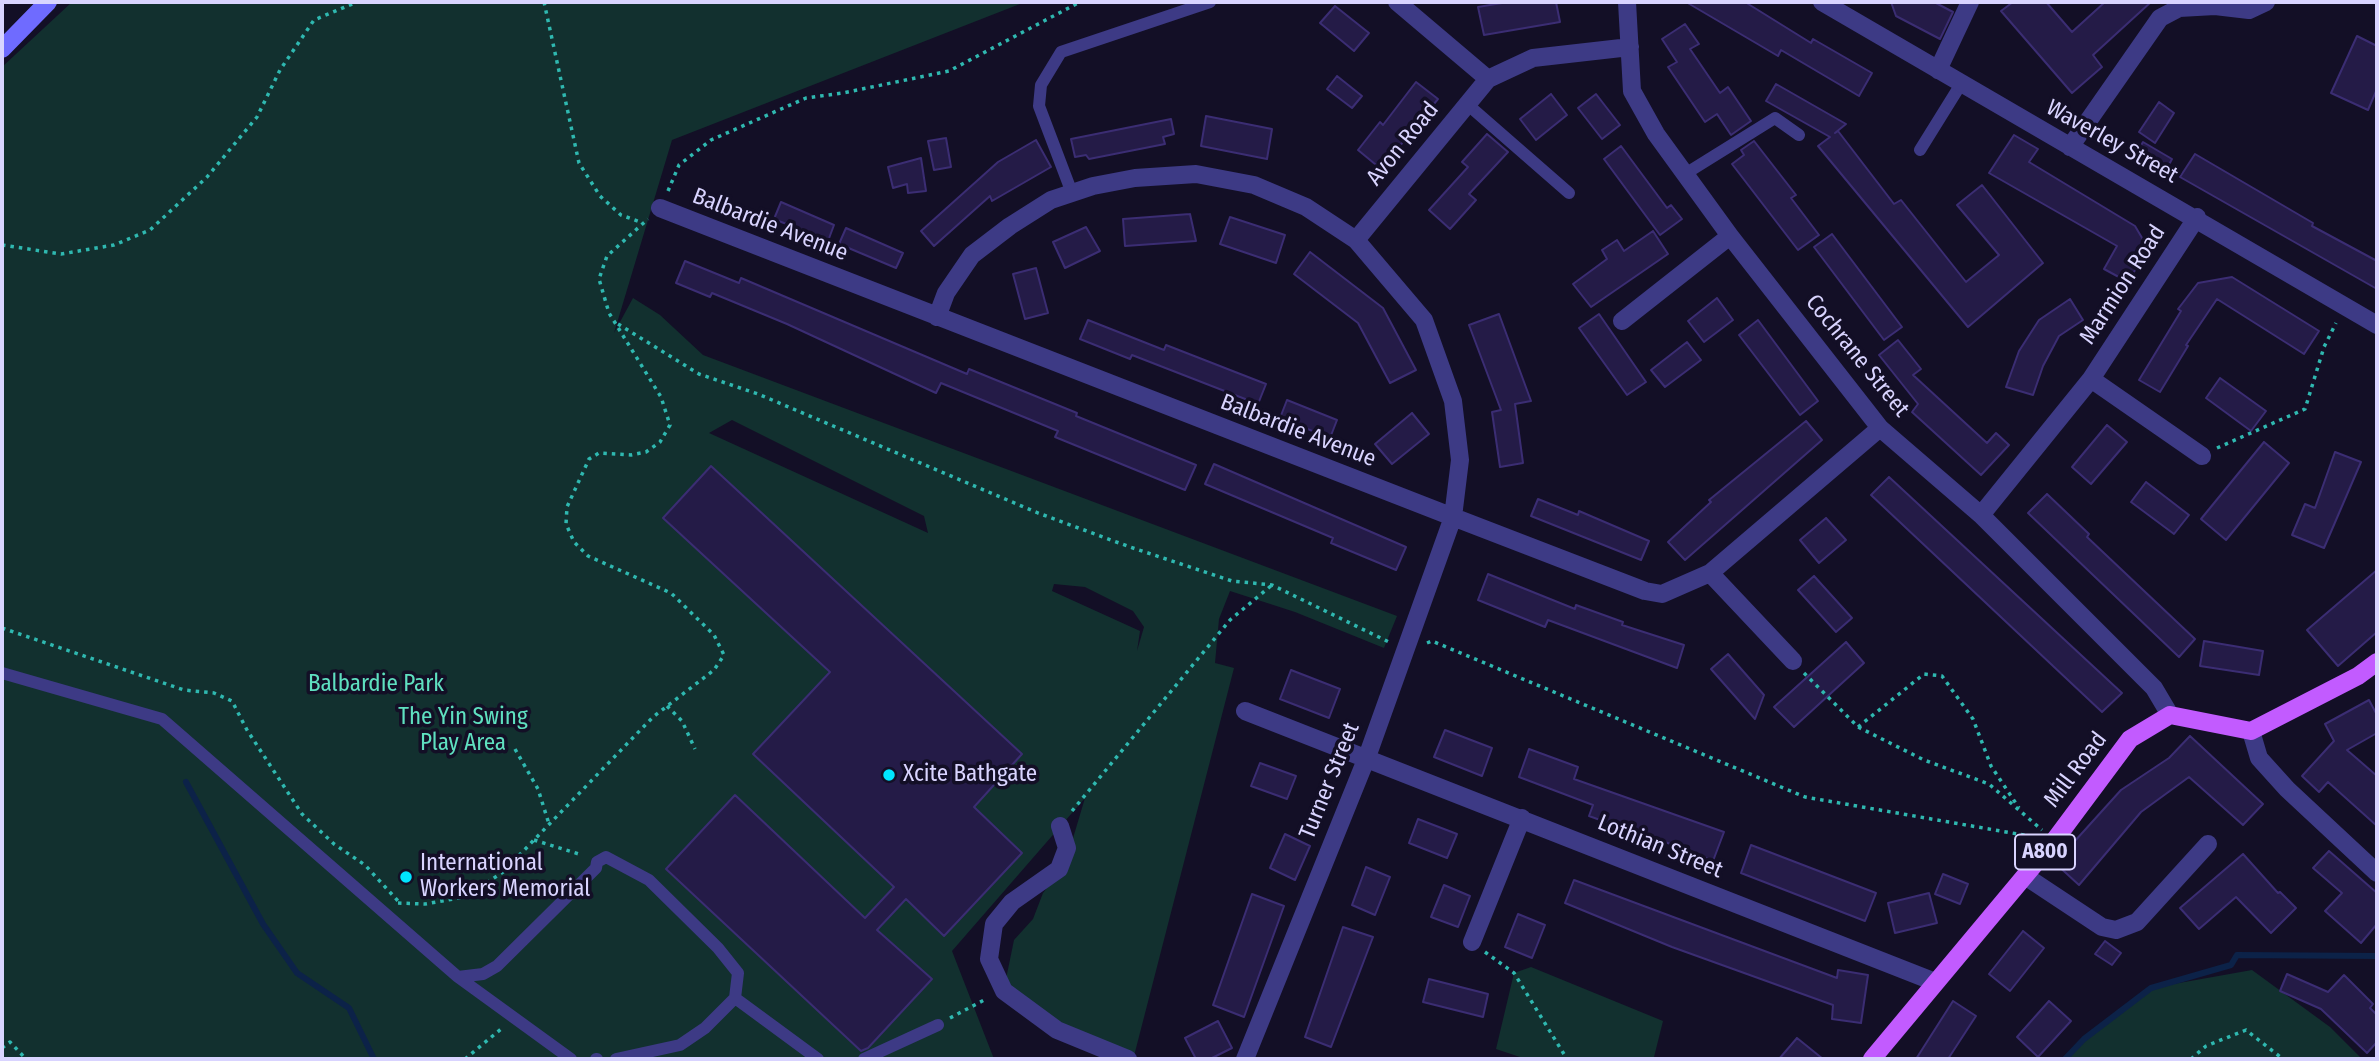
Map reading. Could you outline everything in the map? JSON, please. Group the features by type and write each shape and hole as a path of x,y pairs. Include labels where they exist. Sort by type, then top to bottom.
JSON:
{"main road":[{"path":"2,49 48,2"},
{"path":"2170,715 2251,731 2358,676 2377,662"},
{"name":"Mill Road","path":"1872,1059 1885,1052 1935,982 2054,841 2130,739 2170,715"}],"street":[{"path":"1397,2 1488,79"},
{"name":"Cochrane Street","path":"1627,2 1632,91 1656,134 1730,236 1880,428 1981,515 2154,688 2170,715"},
{"path":"1938,71 1970,2"},
{"path":"2070,147 2160,19 2178,5 2249,10 2266,2"},
{"name":"Waverley Street","path":"1833,5 1938,71 2197,217 2377,325"},
{"name":"Avon Road","path":"1356,240 1488,79 1533,58 1630,47"},
{"name":"Turner Street","path":"937,317 946,293 972,256 1010,226 1051,200 1135,177 1196,174 1254,185 1306,207 1356,240 1424,320 1449,390 1460,460 1452,517 1407,651 1367,757 1245,1059"},
{"name":"Balbardie Avenue","path":"660,208 1645,591 1662,594 1710,573 1880,428"},
{"name":"Marmion Road","path":"1981,515 2091,379 2197,217"},
{"path":"1622,321 1730,236"},
{"name":"Marmion Road","path":"2091,379 2202,456"},
{"path":"1710,573 1793,661"},
{"name":"Lothian Street","path":"1245,711 1935,982"},
{"path":"2251,731 2259,758 2377,873"},
{"path":"1472,942 1522,818"},
{"path":"1060,826 1067,848 1059,869 1012,902 994,924 989,959 1004,990 1057,1030 1128,1059"},
{"path":"2025,876 2102,927 2116,930 2137,922 2208,845"}],"lane":[{"path":"1072,193 1039,106 1041,85 1060,52 1210,2"},
{"path":"1920,150 1961,84"},
{"path":"1467,104 1569,193"},
{"path":"1685,174 1775,118 1799,135"},
{"path":"2,673 162,719 458,977 570,1059"},
{"path":"458,977 482,974 497,966 596,868 597,862 606,858 649,880 718,948 738,973 735,998 705,1028 680,1045 617,1059"},
{"path":"735,998 817,1059"},
{"path":"864,1059 938,1025"}],"path":[{"path":"2,245 61,254 114,245 150,230 206,177 257,117 280,70 314,20 356,2"},
{"path":"544,2 579,163 600,196 621,215 643,223"},
{"path":"370,903 425,904 465,897 503,872 667,706 714,670 724,655 714,635 671,593 588,556 574,542 566,524 568,507 589,459 599,453 631,455 646,452 660,442 670,425 661,397 609,313 599,279 607,256 660,208 678,165 710,140 806,97 843,93 948,71 1080,2"},
{"path":"2202,456 2251,431 2305,409 2324,347 2345,306"},
{"path":"617,323 699,374 758,394 1038,513 1232,581 1272,585 1407,651 1432,641 1805,797 1994,827 2054,841"},
{"path":"1060,826 1230,620 1272,585"},
{"path":"2,628 184,690 214,693 232,701 247,730 302,814 334,844 365,865 400,903"},
{"path":"1793,661 1858,727 1924,760 1989,784 2054,841"},
{"path":"1858,727 1924,674 1942,676 1973,719 1991,766 2022,812"},
{"path":"667,706 682,721 695,749"},
{"path":"515,749 538,789 550,824"},
{"path":"534,840 576,852"},
{"path":"1472,942 1514,973 1567,1059"},
{"path":"938,1025 1004,990"},
{"path":"465,1059 514,1018"},
{"path":"2191,1059 2206,1046 2246,1030 2283,1059"},
{"path":"2,1048 10,1042 26,1059"}],"green space":[{"name":"Balbardie Park","path":"72,2 1025,2 672,140 614,333 633,298 660,315 703,355 1397,616 1384,648 1295,612 1230,591 1219,619 1215,663 1234,668 1134,1056 1080,1036 1016,994 1006,979 1014,940 1033,919 1043,893 1065,865 1085,798 952,951 994,1059 2,1059 2,67","holes":["732,420 924,516 928,533 709,433","1054,584 1085,587 1133,611 1144,627 1137,651 1140,631 1052,591"]},
{"path":"1531,967 1663,1021 1654,1057 1526,1059 1496,1049 1514,973"},
{"path":"2252,970 2330,1027 2362,1059 2065,1059 2084,1039 2151,988"}],"building":[{"path":"1508,2 1556,2 1560,22 1484,35 1478,7"},
{"path":"1686,2 1745,2 1811,43 1813,39 1872,73 1859,96 1781,50 1778,56"},
{"path":"1891,2 1934,2 1953,12 1940,39 1896,16"},
{"path":"2013,2 2046,2 2072,32 2105,2 2151,2 2093,55 2102,67 2072,93 2001,11"},
{"path":"1335,6 1369,33 1354,51 1320,23"},
{"path":"1685,24 1699,44 1690,49 1720,93 1728,87 1751,121 1731,135 1717,114 1705,122 1668,67 1677,62 1662,39"},
{"path":"2357,36 2377,46 2377,89 2368,110 2331,93"},
{"path":"1337,76 1362,96 1352,108 1327,89"},
{"path":"1416,82 1438,99 1381,169 1358,150 1380,122 1383,125"},
{"path":"1776,84 1846,124 1835,133 1838,131 1894,204 1901,200 1966,282 1999,255 1957,205 1982,185 2043,263 1968,327 1818,146 1830,137 1766,101"},
{"path":"1551,94 1567,115 1536,140 1520,119"},
{"path":"1596,94 1620,125 1602,139 1578,108"},
{"path":"2159,102 2174,113 2155,143 2139,132"},
{"path":"1206,116 1272,129 1267,159 1201,146"},
{"path":"1171,119 1174,134 1163,137 1165,144 1089,159 1086,155 1075,157 1071,139"},
{"path":"1487,134 1508,152 1469,194 1476,200 1450,229 1429,210 1468,167 1462,162"},
{"path":"2014,135 2038,149 2029,162 2135,226 2148,248 2128,282 2104,269 2117,246 1989,173"},
{"path":"946,138 951,167 934,170 928,141"},
{"path":"1036,140 1051,167 992,201 990,196 934,246 921,231 998,162"},
{"path":"1754,141 1796,195 1791,198 1819,235 1798,250 1732,164 1744,155 1741,150"},
{"path":"2143,142 2172,159 2163,176 2133,159"},
{"path":"1621,146 1667,208 1671,205 1682,219 1660,235 1604,159"},
{"path":"2195,154 2313,223 2312,226 2377,261 2377,289 2180,177"},
{"path":"921,158 926,191 908,193 907,184 893,188 888,167"},
{"path":"781,202 834,225 828,241 774,219"},
{"path":"1190,214 1196,241 1125,246 1123,219"},
{"path":"1230,217 1285,235 1276,263 1220,244"},
{"path":"1086,227 1100,251 1065,268 1053,242"},
{"path":"846,228 903,253 896,268 839,244"},
{"path":"1653,231 1668,254 1591,307 1573,284 1607,259 1602,250 1617,240 1624,251"},
{"path":"1832,234 1902,327 1884,340 1814,247"},
{"path":"1310,252 1383,308 1416,370 1390,383 1358,323 1294,274"},
{"path":"685,261 739,283 741,278 967,374 969,369 1196,465 1185,490 1055,437 1058,431 941,383 936,393 787,324 712,293 710,297 676,283"},
{"path":"1036,268 1048,313 1025,319 1013,274"},
{"path":"2232,277 2319,331 2304,354 2217,299 2186,345 2188,346 2160,392 2139,380 2181,311 2178,309 2198,283"},
{"path":"1717,298 1733,320 1704,342 1688,321"},
{"path":"2070,299 2083,320 2059,336 2043,366 2033,395 2006,387 2019,351 2039,320"},
{"path":"1499,314 1531,401 1515,404 1523,463 1500,467 1492,412 1501,410 1469,325"},
{"path":"1599,314 1646,382 1627,395 1579,328"},
{"path":"1088,320 1164,350 1166,345 1266,384 1258,404 1132,355 1130,359 1080,339"},
{"path":"1758,320 1818,401 1800,415 1739,335"},
{"path":"1898,340 1921,369 1913,375 1987,443 1996,433 2009,445 1981,475 1912,412 1918,404 1879,355"},
{"path":"1687,342 1701,360 1665,387 1651,370"},
{"path":"2220,378 2266,411 2251,431 2206,398"},
{"path":"1287,400 1337,420 1330,438 1280,418"},
{"path":"1412,413 1429,434 1392,464 1375,444"},
{"path":"1806,421 1822,440 1685,560 1668,542 1711,502 1709,500"},
{"path":"2107,425 2127,442 2091,484 2072,467"},
{"path":"2264,442 2289,463 2226,540 2201,519"},
{"path":"2335,452 2361,462 2324,548 2292,535 2305,504 2315,508"},
{"path":"1214,464 1406,547 1396,570 1331,543 1333,538 1205,484"},
{"name":"Xcite Bathgate","path":"711,466 1022,754 974,807 1022,853 944,936 906,899 877,930 932,979 868,1048 861,1051 666,869 735,795 865,918 894,887 753,754 830,672 663,518"},
{"path":"1889,477 2122,693 2102,712 1871,495"},
{"path":"2146,482 2189,515 2174,534 2131,502"},
{"path":"2047,494 2089,534 2087,537 2195,639 2179,657 2028,513"},
{"path":"1538,499 1578,515 1579,511 1649,541 1641,560 1531,516"},
{"path":"1826,518 1846,540 1819,563 1800,540"},
{"path":"2377,570 2377,632 2338,666 2307,630"},
{"path":"1488,574 1575,609 1576,605 1623,622 1622,625 1684,645 1677,668 1548,620 1545,627 1478,600"},
{"path":"1814,576 1852,618 1836,632 1798,590"},
{"path":"2204,641 2263,651 2259,675 2200,666"},
{"path":"1846,642 1864,663 1794,727 1774,707"},
{"path":"1728,654 1764,695 1755,719 1711,669"},
{"path":"1291,670 1340,689 1329,718 1280,699"},
{"path":"2369,700 2377,715 2377,733 2347,750 2377,776 2377,826 2328,782 2319,792 2302,776 2334,741 2325,724"},
{"path":"1445,730 1492,748 1482,776 1434,757"},
{"path":"2190,736 2263,804 2243,825 2189,777 2141,812 2079,885 2055,863 2121,790 2169,758"},
{"path":"1529,749 1578,767 1574,779 1724,832 1713,861 1640,832 1639,834 1589,816 1593,805 1519,777"},
{"path":"1260,763 1296,776 1287,799 1251,786"},
{"path":"1418,819 1457,834 1447,858 1409,843"},
{"path":"1285,834 1310,846 1295,880 1270,868"},
{"path":"1751,845 1876,893 1865,921 1741,873"},
{"path":"2329,851 2377,893 2377,924 2361,943 2325,911 2342,893 2313,868"},
{"path":"2243,854 2278,893 2296,908 2271,933 2236,897 2199,929 2180,908"},
{"path":"1366,867 1390,877 1375,915 1352,905"},
{"path":"1943,874 1968,884 1960,904 1935,894"},
{"path":"1574,880 1837,978 1838,970 1868,975 1861,1023 1832,1019 1833,1005 1672,947 1565,903"},
{"path":"1444,885 1470,896 1458,927 1431,917"},
{"path":"1929,893 1937,923 1895,933 1888,903"},
{"path":"1252,894 1284,906 1244,1017 1213,1005"},
{"path":"1518,914 1545,925 1532,958 1505,947"},
{"path":"1343,927 1373,937 1331,1047 1305,1037"},
{"path":"2023,931 2044,948 2010,991 1989,974"},
{"path":"2105,941 2121,953 2112,965 2095,954"},
{"path":"2287,974 2328,992 2344,975 2373,1004 2370,1008 2377,1015 2377,1042 2367,1053 2321,1009 2280,991"},
{"path":"1429,979 1488,994 1483,1017 1423,1002"},
{"path":"1953,1001 1976,1016 1948,1059 1916,1059"},
{"path":"2049,1001 2071,1021 2038,1057 2017,1037"},
{"path":"1218,1021 1232,1048 1210,1059 1196,1059 1185,1038"},
{"path":"1797,1038 1823,1059 1779,1059"}],"waterway":[{"path":"186,782 263,924 297,973 349,1008 374,1059"},
{"path":"2065,1059 2084,1039 2151,988 2231,965 2237,955 2377,956"}],"place":[{"name":"Xcite Bathgate","path":"889,775"},
{"name":"International Workers Memorial","path":"406,877"}],"park label":[{"name":"The Yin Swing Play Area","path":"463,731"}]}
